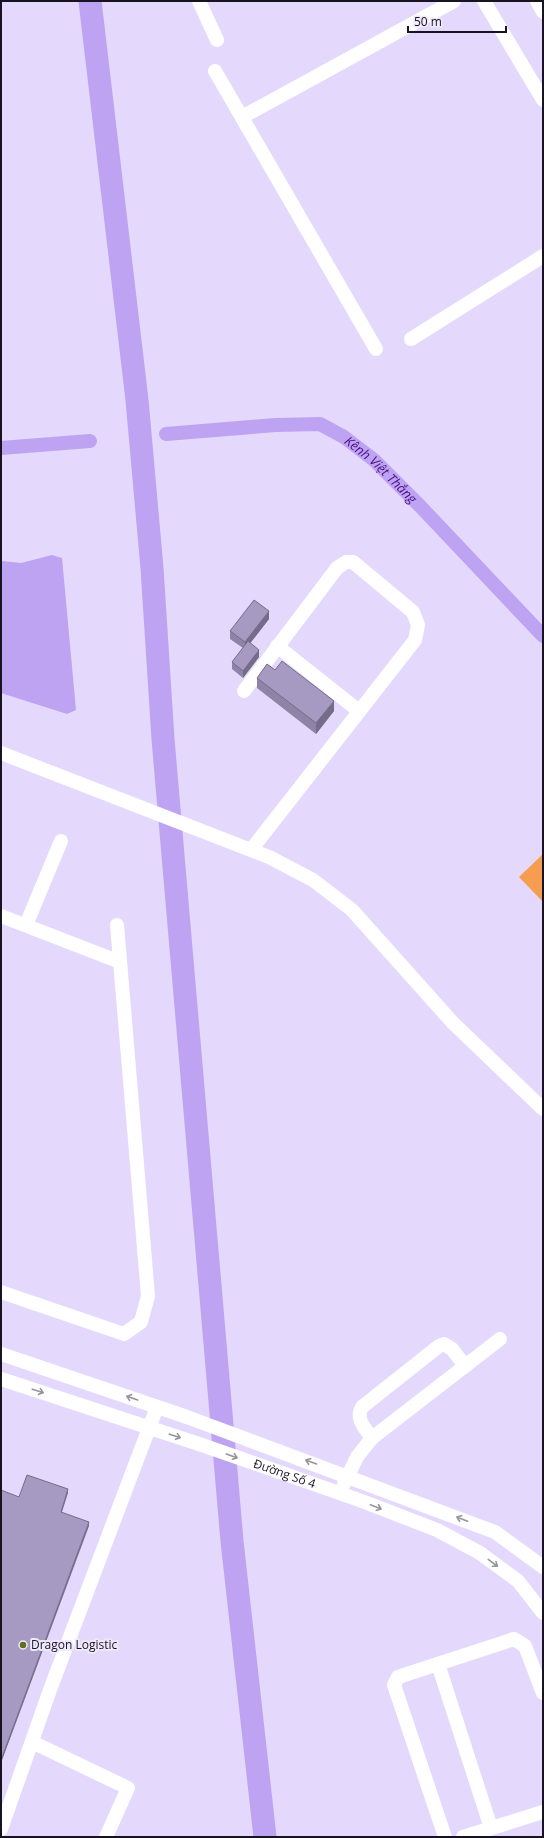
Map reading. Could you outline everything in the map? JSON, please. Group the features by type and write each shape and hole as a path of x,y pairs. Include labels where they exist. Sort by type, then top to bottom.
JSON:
{"street":[{"path":"199,1 217,40"},
{"path":"242,117 454,1"},
{"path":"484,1 543,100"},
{"path":"537,1 543,12"},
{"path":"216,71 376,349"},
{"path":"412,339 543,256"},
{"path":"244,691 337,568 346,562 353,562 413,612 418,625 415,640 251,850"},
{"path":"277,646 359,711"},
{"path":"2,755 251,850 313,880 352,910 453,1024 543,1109"},
{"path":"26,925 61,841"},
{"path":"1,916 120,962"},
{"path":"1,1292 124,1334 140,1322 148,1296 117,925"},
{"path":"340,1494 357,1457 372,1438 500,1339"},
{"path":"372,1438 360,1420 360,1411 362,1407 439,1346 444,1344 452,1349 465,1366"},
{"path":"1,1354 209,1424 348,1475 495,1532 543,1567"},
{"name":"Đường Số 4","path":"1,1379 202,1445 436,1530 480,1553 518,1581 543,1613"},
{"path":"1,1829 157,1406"},
{"path":"444,1837 394,1685 398,1677 514,1639 525,1646 543,1693"},
{"path":"438,1664 491,1828"},
{"path":"32,1742 128,1788 106,1837"},
{"path":"462,1837 543,1812"}],"shaded area":[{"path":"52,555 62,558 76,710 67,714 1,693 1,558 2,561 21,563"},
{"path":"543,854 543,902 519,877"}],"building":[{"path":"254,600 269,611 245,642 230,631"},
{"path":"248,641 259,650 243,671 232,662"},
{"path":"282,661 334,701 316,723 257,678 267,664 275,670"},
{"name":"Dragon Logistic","path":"27,1475 68,1489 61,1512 89,1522 1,1760 1,1490 19,1497"}],"waterway":[{"path":"90,1 137,400 152,568 163,739 232,1541 265,1837"},
{"name":"Kênh Việt Thắng","path":"166,434 276,425 320,424 344,437 374,460 420,506 543,636"},
{"name":"Kênh Việt Thắng","path":"1,448 90,441"}],"place":[{"name":"Dragon Logistic","path":"23,1645"}]}
